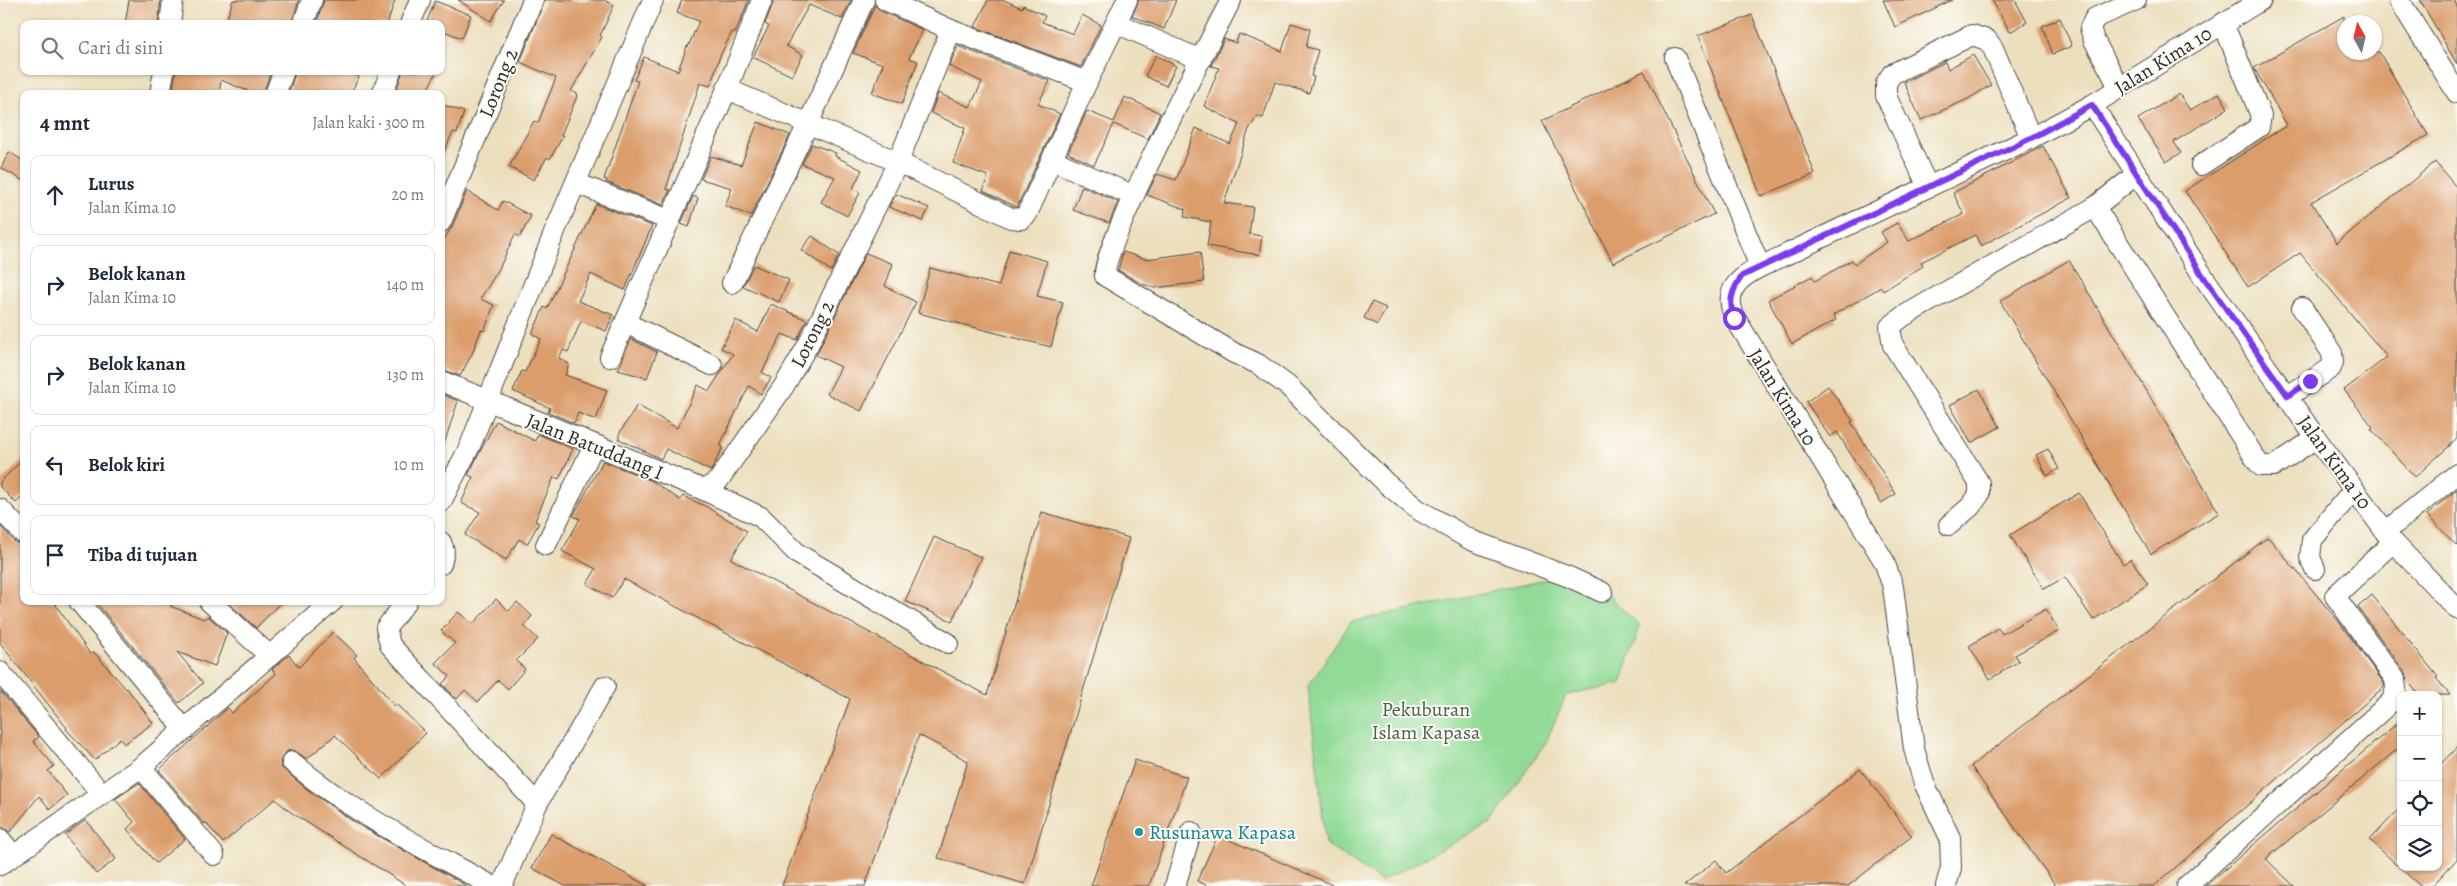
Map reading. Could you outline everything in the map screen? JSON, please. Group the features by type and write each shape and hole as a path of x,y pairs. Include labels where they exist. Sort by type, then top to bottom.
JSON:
{"street":[{"path":"171,20 174,0"},
{"path":"304,20 312,0"},
{"path":"412,20 420,0"},
{"name":"Lorong 2","path":"445,212 533,0"},
{"path":"445,494 470,446 576,183 653,0"},
{"path":"610,357 727,89 762,0"},
{"path":"732,283 808,124 864,0"},
{"path":"885,0 951,30 1087,82"},
{"path":"727,89 898,162 1018,219 1027,214 1087,82 1127,0"},
{"path":"1231,0 1134,196 1106,260 1104,273 1110,281 1234,353 1258,364 1288,386 1387,484 1417,509 1471,540 1569,577 1602,592"},
{"path":"2119,87 2094,40 2090,28 2095,18 2136,0"},
{"name":"Jalan Kima 10","path":"1946,886 1951,868 1950,838 1924,784 1914,749 1893,587 1884,561 1730,308 1734,287 1742,276 2031,138 2092,105 2261,0"},
{"path":"2399,0 2457,93"},
{"path":"1116,23 1201,60"},
{"path":"2201,165 2259,127 2261,116 2223,23"},
{"name":"Lorong 2","path":"704,490 718,481 784,386 808,345 898,162 951,30"},
{"path":"1928,187 1886,96 1886,83 1892,74 1972,34 1987,40 1993,48 2031,138"},
{"path":"1675,58 1760,267"},
{"path":"161,90 163,75"},
{"path":"277,90 282,75"},
{"path":"384,90 389,75"},
{"name":"Jalan Kima 10","path":"2092,105 2205,279 2316,438 2389,537 2457,609"},
{"path":"1053,160 1134,196"},
{"path":"1948,525 1970,507 1979,495 1979,483 1893,345 1890,327 1902,317 2095,207 2137,174"},
{"path":"576,183 669,220"},
{"path":"2095,207 2261,466 2274,466 2316,438"},
{"path":"2288,396 2331,368 2333,362 2332,353 2302,308"},
{"path":"626,323 712,365"},
{"name":"Jalan Batuddang I","path":"445,383 704,490 762,517 798,554 948,643"},
{"path":"546,545 594,445"},
{"path":"2187,886 2392,701 2396,689 2395,679 2335,596 2389,537 2457,474"},
{"path":"2315,570 2310,557 2312,540 2354,488"},
{"path":"0,509 20,530"},
{"path":"82,605 185,730"},
{"path":"213,605 270,656"},
{"path":"0,839 7,860 141,767 328,605"},
{"path":"404,605 386,628 390,645 537,804"},
{"path":"0,672 101,793"},
{"path":"502,886 537,804 605,686"},
{"path":"292,762 328,792 492,886"},
{"path":"141,767 214,855"},
{"path":"1175,886 1191,832"}],"green space":[{"name":"Pekuburan Islam Kapasa","path":"1582,571 1640,626 1621,683 1566,695 1547,740 1491,823 1381,881 1326,844 1308,686 1351,622"}],"building":[{"path":"129,0 161,0 158,20 126,20"},
{"path":"233,0 299,0 292,20 231,20 227,18"},
{"path":"324,0 395,0 388,20 317,20"},
{"path":"458,0 504,0 491,21"},
{"path":"545,0 604,0 614,5 600,36 602,37 571,91 578,94 561,135 563,136 550,159 547,157 534,180 509,167 534,121 538,123 556,78 520,62"},
{"path":"682,0 749,0 735,33 732,32 720,56 710,86 700,83 666,189 670,190 663,205 606,182 607,180 604,179 638,81 634,80 644,57 678,71 699,21 677,13"},
{"path":"774,0 851,0 842,19 809,5 786,46 803,55 792,76 753,57 769,26 765,24"},
{"path":"988,0 1004,0 1022,8 1023,5 1045,16 1042,22 1073,34 1082,15 1101,25 1081,67 975,27"},
{"path":"1139,0 1176,0 1164,29 1132,16"},
{"path":"1883,0 1952,0 1895,27"},
{"path":"1992,0 2015,0 2027,22 2010,32"},
{"path":"2420,0 2454,0 2457,6 2457,64"},
{"path":"435,1 471,15 462,38 445,32 445,20 428,20"},
{"path":"875,5 880,11 923,30 909,58 918,61 902,104 872,93 883,64 853,53"},
{"path":"1752,15 1815,174 1761,196 1698,36"},
{"path":"2060,18 2072,46 2053,54 2042,26"},
{"path":"2337,20 2337,60 2382,60 2382,57 2428,135 2311,202 2337,243 2435,162 2457,188 2457,439 2415,477 2371,429 2373,427 2344,390 2387,357 2300,253 2248,287 2185,191 2287,125 2254,68"},
{"path":"1291,23 1310,29 1306,47 1318,50 1311,76 1314,77 1309,93 1275,82 1263,118 1258,116 1249,129 1224,203 1253,207 1249,234 1262,236 1259,255 1207,246 1211,222 1184,217 1185,209 1147,195 1157,174 1176,180 1196,128 1230,144 1239,124 1204,106 1219,68 1211,66 1224,39 1236,43 1239,34 1282,51"},
{"path":"958,46 1050,81 1038,104 1060,114 1017,207 983,191 988,176 953,163 965,128 931,113 938,93 970,107 982,82 949,66"},
{"path":"1156,55 1176,66 1166,86 1145,76"},
{"path":"1973,55 1991,85 1968,99 1921,120 1904,82 1945,62 1948,69"},
{"path":"1644,71 1714,214 1613,263 1542,121"},
{"path":"175,75 270,75 264,90 245,90 221,80 220,90 173,90"},
{"path":"295,75 355,75 359,77 352,90 289,90"},
{"path":"402,75 435,75 427,90 396,90"},
{"path":"2219,93 2228,108 2174,142 2181,153 2166,162 2138,119 2179,94 2190,110"},
{"path":"1125,97 1160,113 1148,139 1114,124 1094,165 1068,153 1087,111 1114,122"},
{"path":"445,105 464,112 457,133 453,132 445,150"},
{"path":"758,122 790,135 751,216 725,206 732,188 701,179 711,156 741,165"},
{"path":"812,144 836,153 835,156 862,170 853,188 860,193 847,216 821,202 835,177 802,164"},
{"path":"2043,146 2071,198 1981,246 1975,235 1921,262 1923,266 1883,291 1881,287 1833,315 1836,320 1792,344 1768,300 1812,276 1815,281 1852,260 1855,264 1887,242 1881,232 1897,223 1909,241 1964,214 1953,193"},
{"path":"9,152 20,159 20,179 1,168"},
{"path":"1082,186 1118,202 1109,223 1073,210"},
{"path":"467,191 498,210 503,201 531,216 520,237 515,234 499,269 480,299 494,305 484,331 481,330 472,354 460,376 445,370 445,238 452,227"},
{"path":"896,194 929,208 923,221 889,207"},
{"path":"693,196 698,198 689,227 681,224"},
{"path":"596,204 652,226 625,290 591,274 578,301 613,315 606,331 581,321 568,352 563,350 559,358 569,364 565,375 607,390 596,420 578,413 574,423 548,412 550,408 513,391 522,371 525,372 541,339 532,334 544,307 547,309"},
{"path":"812,236 839,255 831,271 801,250"},
{"path":"1009,250 1047,261 1037,296 1063,302 1051,347 918,313 930,268 999,286"},
{"path":"1123,252 1146,259 1200,252 1204,282 1155,288 1142,284 1118,270"},
{"path":"866,253 893,264 885,286 916,302 861,411 827,394 841,367 816,355"},
{"path":"2069,260 2219,513 2151,554 2000,301"},
{"path":"754,265 789,280 779,302 743,286"},
{"path":"1372,302 1386,308 1377,325 1364,318"},
{"path":"771,304 807,320 797,340 782,334 762,372 771,378 761,394 749,386 720,445 723,447 711,471 666,449 661,459 619,439 619,434 637,405 677,428 698,385 709,391 733,354 721,348 736,320 758,332"},
{"path":"631,339 657,352 647,378 618,370"},
{"path":"1828,386 1853,421 1851,422 1896,494 1881,503 1837,432 1830,437 1806,402"},
{"path":"1979,389 2000,427 1971,443 1950,405"},
{"path":"445,396 458,401 445,441"},
{"path":"496,421 535,441 538,434 573,449 559,479 554,477 535,521 539,523 527,544 519,539 506,560 465,535 480,512 461,503 473,477 468,475"},
{"path":"2048,449 2059,469 2047,476 2036,455"},
{"path":"603,461 652,481 680,500 683,496 705,506 747,531 731,559 987,695 1042,512 1129,538 1025,884 938,858 968,761 919,735 865,886 782,886 850,699 624,579 612,598 587,584 596,569 562,551 580,519 573,516"},
{"path":"20,462 20,499 16,503 0,487 0,482"},
{"path":"2457,489 2457,546 2427,515"},
{"path":"2079,493 2123,564 2131,559 2148,584 2093,620 2065,577 2044,589 2010,535"},
{"path":"0,526 20,545 20,605 56,605 90,654 94,652 127,688 153,723 124,744 120,738 95,760 66,729 0,643"},
{"path":"934,537 981,557 952,621 905,601"},
{"path":"2268,537 2339,622 2384,683 2384,687 2154,886 2056,886 1971,766"},
{"path":"2372,595 2438,677 2436,678 2450,695 2442,695 2442,691 2416,691 2407,680 2405,672 2358,607"},
{"path":"496,599 509,611 517,602 532,616 524,626 538,639 516,661 525,669 508,689 498,680 478,702 465,690 457,699 442,684 450,676 435,663 455,643 441,631 458,612 473,624"},
{"path":"98,605 171,605 204,619 208,616 227,633 215,666 177,652 203,683 179,703"},
{"path":"231,605 278,605 256,628"},
{"path":"2046,609 2059,631 2015,655 2019,661 1990,679 1969,646 1998,628 2002,634"},
{"path":"333,632 357,655 354,658 395,706 397,705 426,733 381,779 335,735 307,759 294,750 287,751 280,760 281,767 308,790 357,824 467,886 407,886 292,813 275,799 223,843 205,822 204,824 159,770 228,708 232,713 276,674 272,669 289,655 299,667"},
{"path":"0,691 39,737 33,741 54,766 48,771 67,795 50,809 39,796 10,832 0,825"},
{"path":"2397,723 2397,749 2266,859 2294,886 2205,886"},
{"path":"2457,747 2457,859 2432,886 2420,886 2404,871 2442,871 2442,763"},
{"name":"Rusunawa Kapasa","path":"1135,760 1187,777 1149,886 1091,886"},
{"path":"1860,769 1912,836 1848,886 1684,886 1716,860 1726,873"},
{"path":"139,783 185,839 156,863 127,829 134,822 115,799"},
{"path":"2397,811 2397,865 2370,840"},
{"path":"86,820 116,859 96,874 65,835"},
{"path":"551,834 648,886 565,886 532,868"},
{"name":"Rusunawa Kapasa","path":"1218,835 1335,886 1208,886 1197,881"}],"place":[{"name":"Rusunawa Kapasa","path":"1139,832"}],"route":[{"path":"1734,318 1730,308 1731,297 1734,287 1742,276 2031,138 2092,105 2205,279 2288,396 2310,381"}]}
